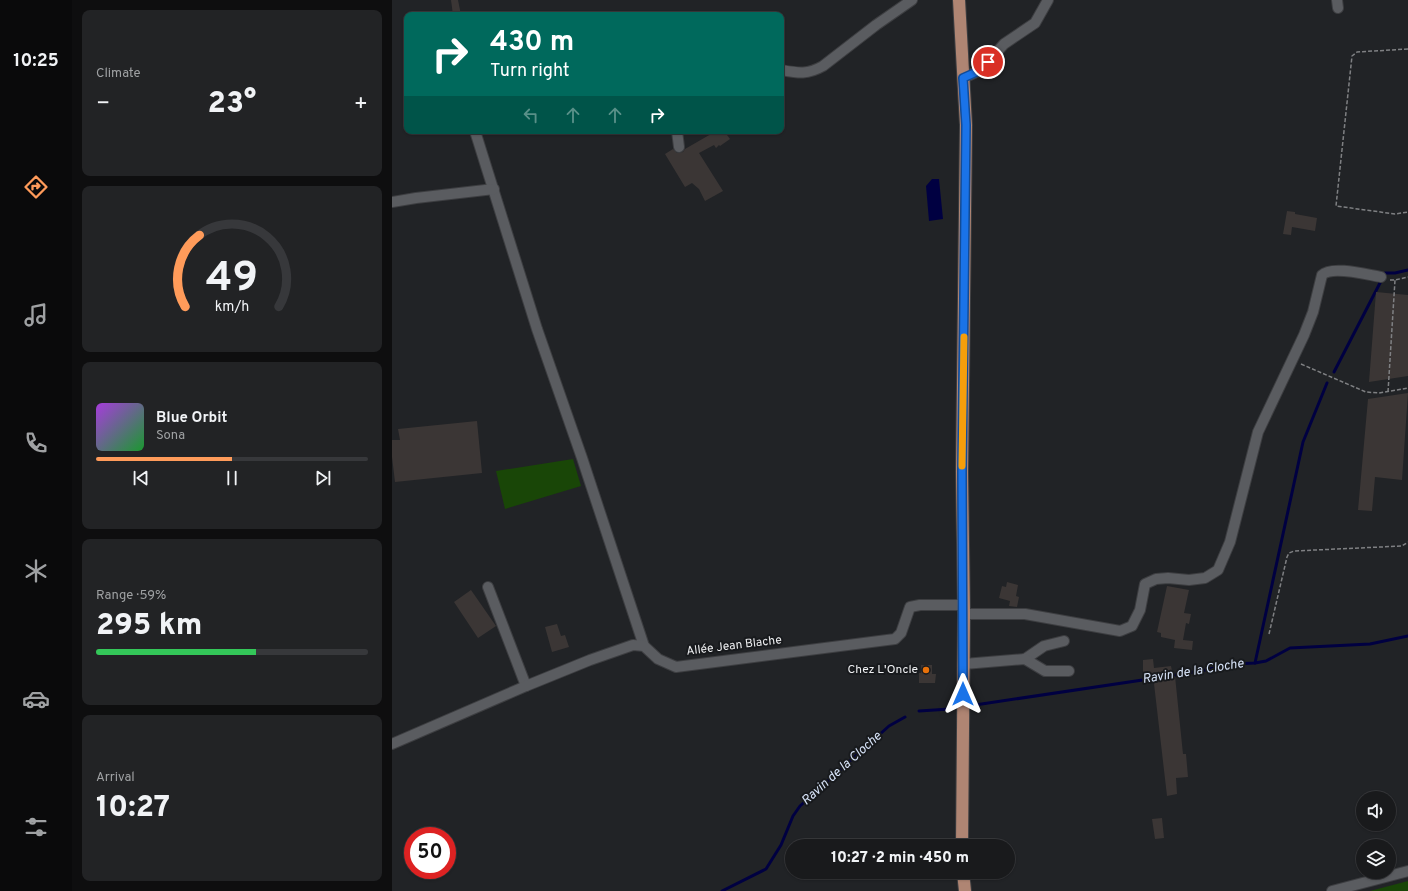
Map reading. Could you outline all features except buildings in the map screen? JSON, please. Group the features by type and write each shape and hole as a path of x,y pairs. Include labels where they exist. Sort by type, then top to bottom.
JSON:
{"main road":[{"path":"959,0 966,125 962,472 964,610 962,839"},
{"path":"961,891 962,879"},
{"path":"964,879 965,891"}],"street":[{"path":"784,70 806,73 814,71 823,66 876,25 912,0"},
{"path":"963,78 981,70 1004,44 1035,23 1048,0"},
{"path":"392,744 590,660 633,645 644,646 582,458 537,330 476,134"},
{"path":"677,134 679,147"},
{"path":"392,202 494,189"},
{"path":"964,610 1025,614 1120,631 1132,626 1140,610 1144,584 1156,579 1168,578 1189,580 1205,578 1218,570 1230,542 1258,432 1310,320 1321,278 1324,273 1330,271 1348,271 1380,277"},
{"path":"488,587 526,686"},
{"name":"Allée Jean Blache","path":"644,646 658,659 676,667 896,638 901,634 910,607 920,605 964,610"},
{"path":"964,664 1025,659 1044,646 1064,641"},
{"path":"1025,659 1045,671 1069,671"},
{"path":"1332,891 1408,871"}],"path":[{"path":"1408,49 1357,52 1352,56 1336,206 1395,214 1408,212"},
{"path":"1380,277 1396,280 1408,277"},
{"path":"1388,392 1396,280"},
{"path":"1292,360 1366,392 1379,393 1408,388"},
{"path":"1269,634 1289,553 1294,551 1402,546 1408,542"}],"green space":[{"path":"573,459 581,486 505,509 496,471"},
{"path":"1408,881 1408,891 1370,891"}],"shaded area":[{"path":"932,179 939,179 943,219 929,221 926,186"}],"waterway":[{"path":"1385,273 1395,273 1408,270"},
{"path":"1334,372 1381,281"},
{"path":"1255,663 1303,442 1327,383"},
{"name":"Ravin de la Cloche","path":"1169,676 1234,664 1266,661 1290,648 1370,644 1408,636"},
{"name":"Ravin de la Cloche","path":"975,705 1156,678"},
{"name":"Ravin de la Cloche","path":"919,711 950,709"},
{"name":"Ravin de la Cloche","path":"722,891 766,869 781,845 793,816 800,806 889,726 905,717"}],"slow traffic":[{"path":"962,466 964,337"}],"place":[{"name":"Chez L'Oncle","path":"926,670"}],"route":[{"path":"963,694 964,614 962,472 966,125 963,78 981,70 988,62"}]}
